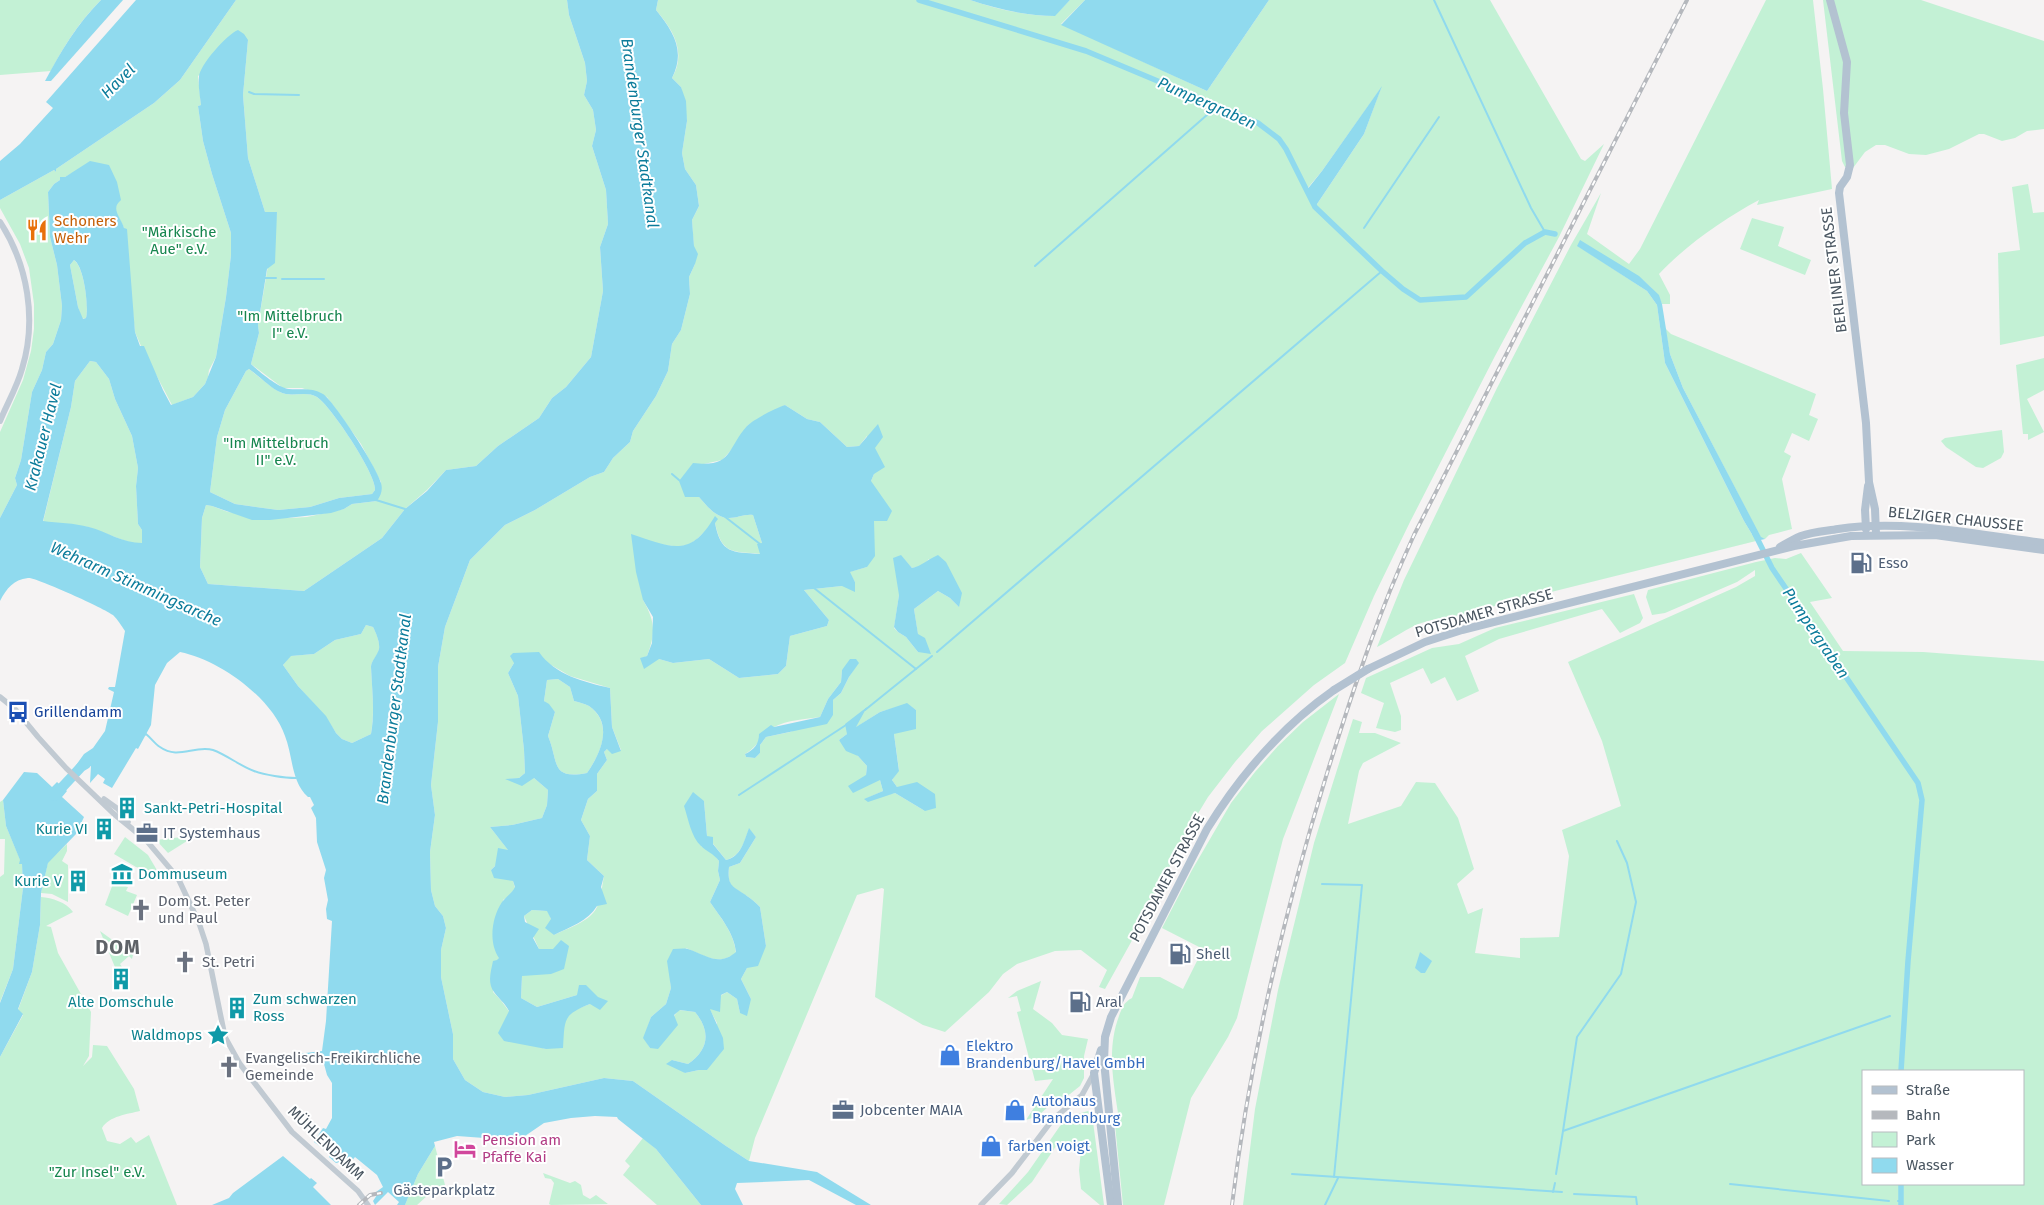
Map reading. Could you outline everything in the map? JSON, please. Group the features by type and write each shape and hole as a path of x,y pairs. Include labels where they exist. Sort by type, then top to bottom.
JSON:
{"main road":[{"name":"BERLINER STRASSE","path":"1830,0 1847,62 1845,120 1850,150 1850,165 1847,177 1840,187 1839,193 1867,434 1869,482 1865,526"},
{"path":"0,222 12,242 22,270 29,320 28,338 22,368 0,421"},
{"name":"BERLINER STRASSE","path":"1869,482 1877,525 1874,534"},
{"path":"1865,526 1874,534"},
{"name":"BELZIGER CHAUSSEE","path":"1865,526 1928,528 2044,543"},
{"name":"POTSDAMER STRASSE","path":"1770,552 1800,536 1865,526"},
{"name":"BELZIGER CHAUSSEE","path":"1874,534 1935,536 2044,550"},
{"name":"POTSDAMER STRASSE","path":"1118,1205 1104,1061 1107,1027 1118,1000 1207,829 1225,800 1271,743 1312,705 1368,669 1425,642 1462,630 1770,552 1824,540 1874,534"},
{"name":"POTSDAMER STRASSE","path":"1105,1039 1094,1073 1111,1205"},
{"path":"1097,1099 1108,1097"}],"street":[{"name":"MÜHLENDAMM","path":"0,697 15,709 66,768 114,814 136,832 178,878 206,944 223,1030 232,1051 268,1103 292,1132 358,1191 367,1203"},
{"path":"981,1205 1012,1173 1053,1119 1082,1095 1094,1073"},
{"path":"1070,1104 1097,1099"}],"green space":[{"path":"0,0 101,0 73,34 51,71 0,75"},
{"path":"236,0 567,0 569,15 585,63 587,81 584,95 593,110 596,130 592,146 606,190 608,224 600,247 603,291 591,357 566,387 552,398 539,418 498,446 476,466 446,470 405,509 382,538 304,591 208,584 200,567 202,518 206,505 228,512 290,518 307,517 344,509 352,504 377,501 381,482 361,444 327,397 302,388 283,388 251,364 259,333 258,325 277,212 265,212 248,158 243,95 248,40 198,76 201,105 198,106 203,141 231,233 231,255 226,297 216,357 209,370 205,384 193,397 172,405 135,332 124,228 115,210 117,203 72,173 61,177 48,192 50,237 57,265 62,306 61,320 53,344 46,352 42,370 32,392 21,460 15,478 17,485 0,518 0,432 23,380 31,351 34,329 34,304 29,268 20,244 0,208 0,200 54,170 56,172 56,169 154,103 180,80"},
{"path":"658,0 970,0 1033,15 1054,16 1070,0 1085,0 1061,24 1207,91 1269,0 1490,0 1581,159 1585,161 1604,144 1559,237 1495,356 1410,522 1374,596 1345,663 1314,685 1262,731 1208,797 1188,830 1135,935 1105,989 1099,987 1107,970 1081,950 1055,951 1017,964 1003,974 989,992 945,1032 923,1025 875,997 884,889 857,895 755,1138 749,1161 633,1081 604,1078 528,1095 505,1097 483,1092 465,1080 453,1059 453,1034 441,977 441,950 446,928 443,916 435,906 431,890 430,852 435,815 431,785 438,722 438,667 445,627 470,560 505,525 535,510 590,477 604,472 613,458 630,442 633,431 656,396 668,371 672,344 681,330 690,294 689,277 695,264 692,220 699,206 696,185 685,169 682,153 687,121 681,87 672,78 678,59 678,50 668,25 656,10","holes":["1381,88 1364,134 1315,207 1306,190 1322,171","785,405 807,419 820,422 847,447 859,446 867,436 874,474 871,481 867,567 849,572 855,582 842,586 804,590 829,620 827,626 790,636 786,666 778,674 739,678 709,659 673,663 659,659 640,659 647,656 652,640 652,621 643,600 660,544 680,546 692,543 715,523 721,541 725,546 736,551 761,554 762,543 753,515 732,518 720,516 712,511 699,497 704,464 722,460 734,447 748,425","901,556 912,568 922,566 929,559 959,607 950,598 938,591 914,609 918,635 918,652 906,637 894,628 899,595","546,662 570,676 610,688 612,727 621,750 607,749 604,752 607,760 597,774 597,791 588,799 581,820 590,836 587,860 604,876 597,907 584,921 554,935 548,911 532,910 524,916 539,949 553,949 522,976 521,998 537,1007 577,995 590,1004 574,1010 546,1049 535,1045 529,1039 493,992 499,958 503,900 515,888 513,881 491,870 509,851 490,827 512,825 542,818 547,805 548,790 534,778 507,779 519,778 525,773 518,696 508,673 514,663","858,663 841,693 833,700 833,715 790,732 766,737 760,745 760,753 755,758 746,757 745,754 774,727 791,721 820,717 828,699 841,682 842,670","907,704 916,710 894,734 899,770 892,780 897,787 925,811 895,793 865,799 883,791 880,780 866,775 867,766 839,740 847,734 865,708 855,728 880,712","704,801 707,836 726,860 739,852 749,829 756,837 740,863 729,867 729,879 734,888 751,898 760,907 766,946 747,968 741,979 751,999 740,1013 737,999 727,992 720,996 709,1008 717,1023 707,1070 685,1073 672,1060 688,1064 695,1059 704,1046 704,1026 695,1012 679,1010 674,1016 677,1025 650,1048 644,1038 651,1017 666,1004 671,988 670,978 686,948 705,957 717,959 723,959 736,953 730,932 710,902 720,880 718,871 719,861 713,853 701,846"]},
{"path":"1766,0 1813,0 1832,189 1757,205 1759,200 1706,233 1659,274 1670,295 1670,304 1662,304 1648,284 1626,269 1578,246 1647,291 1657,305 1665,363 1744,521 1756,541 1447,618 1426,621 1377,647 1404,580 1497,388 1571,245 1601,193 1587,234 1629,264 1640,249"},
{"path":"1823,0 1921,0 2044,41 2044,129 2027,131 2015,138 2002,141 1979,134 1949,149 1926,155 1909,154 1885,145 1876,145 1865,152 1853,168 1845,167 1842,161"},
{"path":"2028,184 2033,213 2044,212 2044,336 2000,345 1998,253 2020,250 2012,187"},
{"path":"1752,218 1784,227 1778,246 1811,260 1805,275 1740,249"},
{"path":"74,260 81,270 86,297 87,313 86,318 82,319 70,265"},
{"path":"1665,328 1671,334 1816,394 1809,415 1818,419 1809,441 1792,433 1784,452 1791,456 1782,479 1792,529 1769,535 1765,539 1761,538 1683,388 1670,354"},
{"path":"2044,358 2044,390 2027,399 2044,432 2028,440 2028,434 2023,434 2016,365"},
{"path":"90,361 96,362 109,379 115,399 132,436 138,468 136,486 138,524 142,530 142,543 131,543 88,527 43,522 71,407 75,381"},
{"name":"\"Im Mittelbruch II\" e.V.","path":"249,369 280,392 285,394 312,395 323,403 342,426 369,470 375,490 372,494 339,498 310,507 278,510 235,504 210,492 217,437 225,410 246,371"},
{"path":"2002,430 2004,452 2001,458 1983,468 1976,467 1946,447 1941,441 1945,438"},
{"path":"1801,553 1832,598 1810,602 1843,651 1923,652 2044,661 2044,1205 1243,1205 1255,1109 1278,990 1314,843 1353,719 1362,722 1359,733 1375,733 1401,743 1363,763 1359,771 1348,824 1401,806 1416,782 1435,783 1458,818 1474,869 1457,884 1468,914 1483,908 1475,953 1520,958 1520,938 1559,937 1569,856 1562,830 1621,806 1602,741 1568,662 1736,587 1755,576 1755,570 1737,582 1665,613 1652,615 1646,597 1648,590 1775,558 1786,559"},
{"path":"1634,594 1643,618 1640,623 1620,633 1602,609 1499,639 1465,656 1479,691 1457,701 1445,677 1431,684 1423,668 1390,683 1401,716 1401,730 1395,732 1376,728 1384,703 1361,693 1366,678 1432,648 1459,644 1495,628"},
{"path":"366,625 373,627 378,637 379,646 371,667 372,726 371,734 352,743 342,739 336,733 325,716 298,686 283,665 290,656 314,654 335,640 361,634"},
{"path":"558,679 570,687 574,701 589,706 597,713 601,721 603,739 597,757 587,773 567,774 561,771 555,761 548,736 555,712 544,701 547,680"},
{"path":"1339,694 1283,839 1237,1018 1228,1037 1191,1098 1164,1205 1123,1205 1114,1115 1118,1113 1112,1064 1115,1028 1121,1010 1125,1003 1132,998 1140,977 1160,977 1183,989 1203,949 1162,928 1192,870 1231,803 1255,772 1303,722"},
{"path":"3,800 6,826 22,864 23,888 13,969 0,1002 0,877 4,874 5,839 0,839 0,802"},
{"path":"125,837 148,855 157,873 136,867 114,854"},
{"path":"182,837 187,841 168,853 156,840"},
{"path":"67,844 67,851 62,861 68,865 68,902 52,894 41,893 48,862"},
{"path":"114,881 128,887 126,891 137,895 128,916 105,905"},
{"name":"\"Zur Insel\" e.V.","path":"41,897 58,901 73,912 46,926 51,927 58,953 91,1012 89,1056 83,1066 92,1057 93,1045 107,1046 134,1089 140,1111 119,1116 105,1124 102,1128 107,1141 120,1144 131,1137 136,1143 149,1135 177,1205 0,1205 0,1057 23,1015 18,1010 32,972 40,925"},
{"path":"100,931 133,955 132,959 129,956 120,964 122,967 117,972"},
{"path":"1041,981 1033,1009 1052,1023 1062,1035 1088,1039 1084,1056 1084,1078 1080,1086 1070,1094 1050,1105 1038,1116 1026,1120 1053,1079 1035,1081 1017,1012 1021,1011 1017,996 1008,998 1017,991"},
{"path":"1088,1111 1092,1114 1104,1205 1100,1205 1081,1189 1079,1170 1081,1150 1058,1143 1032,1182 1007,1205 999,1204 1028,1172 1060,1126 1071,1116"},
{"path":"643,1138 656,1149 701,1205 657,1205 623,1175 630,1166 625,1161"},
{"path":"434,1142 445,1185 437,1187 417,1205 405,1205 418,1174 435,1146"},
{"path":"543,1173 570,1183 575,1181 581,1185 583,1195 590,1199 596,1195 608,1204 551,1205 549,1204 554,1183 551,1179 545,1178"}],"water":[{"path":"101,0 123,0 51,81 45,81 70,38"},
{"name":"Havel","path":"136,0 236,0 180,80 154,103 56,169 56,172 54,170 0,200 0,161 20,144 53,108 46,102"},
{"path":"567,0 658,0 656,10 668,26 678,50 678,59 672,78 681,87 686,101 687,121 682,153 685,169 696,185 699,206 692,220 694,246 698,254 689,277 690,294 681,330 672,344 668,371 656,396 633,431 630,442 613,458 604,472 590,477 535,510 505,525 470,560 445,627 438,667 438,722 431,785 435,815 430,852 431,890 435,906 443,916 446,928 441,950 441,977 453,1034 453,1059 465,1080 483,1092 505,1097 528,1095 604,1078 633,1081 749,1161 817,1172 871,1205 856,1205 809,1180 737,1183 735,1189 743,1205 701,1205 656,1149 617,1117 595,1116 544,1123 525,1136 498,1139 457,1136 434,1142 435,1146 418,1174 405,1205 397,1205 399,1202 388,1192 375,1205 373,1201 377,1195 376,1192 383,1187 377,1175 355,1157 350,1163 345,1161 336,1163 329,1157 329,1153 314,1142 323,1128 326,1129 332,1118 332,1083 327,1075 321,1053 299,1057 297,1054 322,1051 326,1021 332,921 327,919 326,909 328,900 324,878 326,870 317,842 316,818 311,808 314,805 310,797 302,791 298,784 288,744 278,722 269,708 243,683 211,663 180,652 167,663 155,685 151,725 138,749 136,748 112,788 103,783 105,779 98,774 90,783 91,766 88,766 80,774 74,768 84,754 93,748 105,731 114,692 108,689 109,687 115,687 125,631 113,615 34,579 23,579 14,583 0,601 0,518 17,485 15,478 21,460 32,392 42,370 46,352 53,344 61,320 62,306 57,265 50,237 48,192 60,180 60,177 65,177 90,161 109,165 117,182 121,200 116,210 124,228 127,229 135,332 140,346 144,346 171,405 193,397 205,384 216,357 231,255 231,233 203,141 198,106 201,105 199,77 200,72 214,51 227,37 238,30 248,40 243,95 248,158 265,212 277,212 275,263 267,269 258,325 259,333 251,364 280,386 289,389 315,390 329,399 372,464 378,475 382,490 377,501 352,504 331,513 270,520 252,520 206,505 202,518 200,567 208,584 304,591 382,538 405,509 427,491 446,470 476,466 498,446 539,418 552,398 566,387 591,357 603,291 600,247 608,224 606,190 592,146 596,130 593,110 584,95 587,81 585,63 569,15","holes":["74,260 78,264 83,278 87,305 86,318 83,319 78,307 70,265","90,361 96,362 109,379 115,399 132,436 138,468 136,486 138,524 142,530 142,543 135,543 83,526 43,521 71,407 75,381","249,369 273,388 285,394 303,394 317,397 342,426 369,470 374,482 375,490 372,494 339,498 310,507 278,510 235,504 210,492 217,437 225,410 246,371","366,625 373,627 379,649 371,667 373,709 371,734 352,743 342,739 336,733 326,716 298,686 283,665 291,656 314,654 335,640 361,634"]},
{"path":"970,0 1070,0 1055,16 1033,15"},
{"path":"1085,0 1269,0 1207,91 1061,25"},
{"path":"1382,86 1364,134 1315,207 1306,191"},
{"path":"1580,240 1639,276 1659,295 1670,354 1683,388 1761,537 1765,539 1756,541 1744,521 1665,363 1657,305 1647,291 1577,246"},
{"path":"785,405 807,419 820,422 847,447 859,446 878,424 883,437 875,448 885,467 874,474 871,481 892,511 887,521 874,521 875,556 867,567 850,572 855,582 855,592 842,586 804,590 829,620 827,626 790,636 786,666 778,674 739,678 709,659 673,663 659,659 644,669 640,658 647,656 652,643 653,617 643,600 636,572 631,534 657,543 679,546 697,539 706,530 715,516 718,519 715,523 718,533 724,546 742,553 760,554 757,544 762,543 753,515 729,518 720,516 712,511 699,497 685,497 679,481 693,463 706,464 716,462 728,455 747,426 765,414"},
{"path":"901,555 912,568 938,555 946,562 962,593 959,607 950,598 938,591 914,609 918,634 925,638 931,654 918,652 906,637 894,627 899,595 893,558"},
{"path":"539,652 562,672 580,680 610,688 612,727 621,751 612,754 607,749 604,752 607,760 597,774 597,791 588,799 581,820 590,836 587,860 604,876 601,887 607,904 597,906 584,920 554,935 545,928 551,919 547,911 532,910 524,916 525,922 539,929 533,938 539,949 553,949 561,940 569,946 564,969 551,974 522,976 521,998 537,1007 577,995 579,985 586,985 598,997 608,1001 600,1010 590,1004 570,1015 565,1025 563,1048 546,1049 504,1041 498,1033 509,1011 494,992 490,981 493,961 499,958 493,945 494,922 502,902 515,887 513,881 494,878 491,870 495,866 498,848 508,850 490,827 512,825 542,818 547,805 548,790 534,778 522,786 505,779 519,778 525,773 518,696 508,673 514,663 510,656 513,653","holes":["558,679 570,687 574,701 589,706 597,713 603,729 603,738 597,756 587,773 567,774 561,771 555,761 548,736 555,712 544,701 547,680"]},
{"path":"850,659 856,659 859,663 841,693 833,700 833,715 827,724 766,737 760,745 760,753 755,758 746,757 745,754 751,751 757,744 759,734 771,725 774,727 820,717 828,699 841,682 842,670"},
{"path":"907,703 916,710 916,729 894,734 899,771 892,780 897,787 917,782 935,794 936,808 925,811 895,793 868,802 864,799 883,791 880,780 853,793 848,786 866,775 867,766 858,756 846,751 839,740 847,734 845,724 867,707 856,727 880,712"},
{"path":"24,772 37,773 52,787 57,782 67,791 62,797 84,817 76,834 48,863 41,893 40,925 32,972 18,1009 23,1014 0,1057 0,1003 13,969 23,888 22,864 19,864 20,860 6,826 3,800"},
{"path":"693,792 704,801 707,836 713,837 713,844 726,860 739,852 749,828 756,837 740,863 729,867 729,879 735,888 751,898 760,907 766,946 758,966 747,968 741,979 751,999 747,1016 740,1013 737,999 727,992 721,995 720,1012 710,1009 723,1038 724,1049 707,1070 685,1073 666,1064 672,1060 688,1064 695,1059 704,1046 704,1026 695,1012 680,1010 674,1015 678,1025 658,1049 650,1048 643,1038 651,1017 666,1004 671,988 667,961 673,949 688,949 707,957 718,959 724,959 736,952 730,932 710,902 720,880 718,871 719,861 703,848 692,833 684,806"},
{"path":"1420,952 1432,961 1425,973 1421,973 1415,968"},
{"path":"283,1156 317,1183 313,1187 331,1205 212,1205 229,1198"}],"waterway":[{"name":"Pumpergraben","path":"919,0 1086,51 1258,123 1279,139 1286,149 1315,207 1382,271 1403,289 1420,300 1466,297 1525,243 1545,232 1555,234"},
{"path":"1434,0 1531,208 1545,232"},
{"path":"249,92 254,94 299,95"},
{"path":"1035,266 1216,107"},
{"path":"1364,228 1439,117"},
{"path":"937,652 1382,271"},
{"path":"263,278 276,278"},
{"path":"282,279 324,279"},
{"path":"672,474 679,480"},
{"path":"376,500 405,509"},
{"path":"724,516 760,544"},
{"name":"Pumpergraben","path":"1755,534 1772,568 1918,783 1922,800 1908,961 1901,1070"},
{"path":"814,588 916,669"},
{"path":"865,710 932,656"},
{"path":"739,795 846,725"},
{"path":"144,735 146,734 158,746 167,751 213,750 254,771 296,778"},
{"path":"54,796 86,764"},
{"path":"1563,1131 1577,1037 1621,974 1636,902 1627,863 1617,841"},
{"path":"1322,884 1362,885 1334,1177"},
{"path":"1556,1174 1563,1131 1890,1016"},
{"path":"1292,1174 1562,1192"},
{"path":"1325,1205 1338,1178"},
{"path":"1553,1192 1555,1183"},
{"path":"1730,1184 1889,1201"},
{"name":"Pumpergraben","path":"1901,1185 1901,1205"},
{"path":"1574,1194 1636,1197 1637,1205"}],"railway":[{"path":"1232,1205 1248,1095 1283,931 1328,770 1378,622 1414,535 1687,0"},
{"path":"359,1205 370,1195 381,1193"}],"place":[{"name":"Schoners Wehr","path":"37,230"},
{"name":"Esso","path":"1861,563"},
{"name":"Grillendamm","path":"18,712"},
{"name":"Sankt-Petri-Hospital","path":"127,808"},
{"name":"Kurie VI","path":"104,829"},
{"name":"IT Systemhaus","path":"147,833"},
{"name":"Dommuseum","path":"122,874"},
{"name":"Kurie V","path":"78,881"},
{"name":"Dom St. Peter und Paul","path":"141,910"},
{"name":"Shell","path":"1180,954"},
{"name":"St. Petri","path":"185,962"},
{"name":"Alte Domschule","path":"121,979"},
{"name":"Aral","path":"1080,1002"},
{"name":"Zum schwarzen Ross","path":"237,1008"},
{"name":"Waldmops","path":"218,1035"},
{"name":"Elektro Brandenburg/Havel GmbH","path":"950,1055"},
{"name":"Evangelisch-Freikirchliche Gemeinde","path":"229,1067"},
{"name":"Jobcenter MAIA","path":"843,1110"},
{"name":"Autohaus Brandenburg","path":"1015,1110"},
{"name":"farben voigt","path":"991,1146"},
{"name":"Pension am Pfaffe Kai","path":"465,1149"},
{"name":"Gästeparkplatz","path":"444,1167"}],"district":[{"name":"DOM","path":"118,947"}],"water label":[{"name":"Brandenburger Stadtkanal","path":"640,133"},
{"name":"Krakauer Havel","path":"43,437"},
{"name":"Wehrarm Stimmingsarche","path":"136,584"},
{"name":"Brandenburger Stadtkanal","path":"394,709"}],"park label":[{"name":"\"Märkische Aue\" e.V.","path":"179,240"},
{"name":"\"Im Mittelbruch I\" e.V.","path":"290,324"}]}
